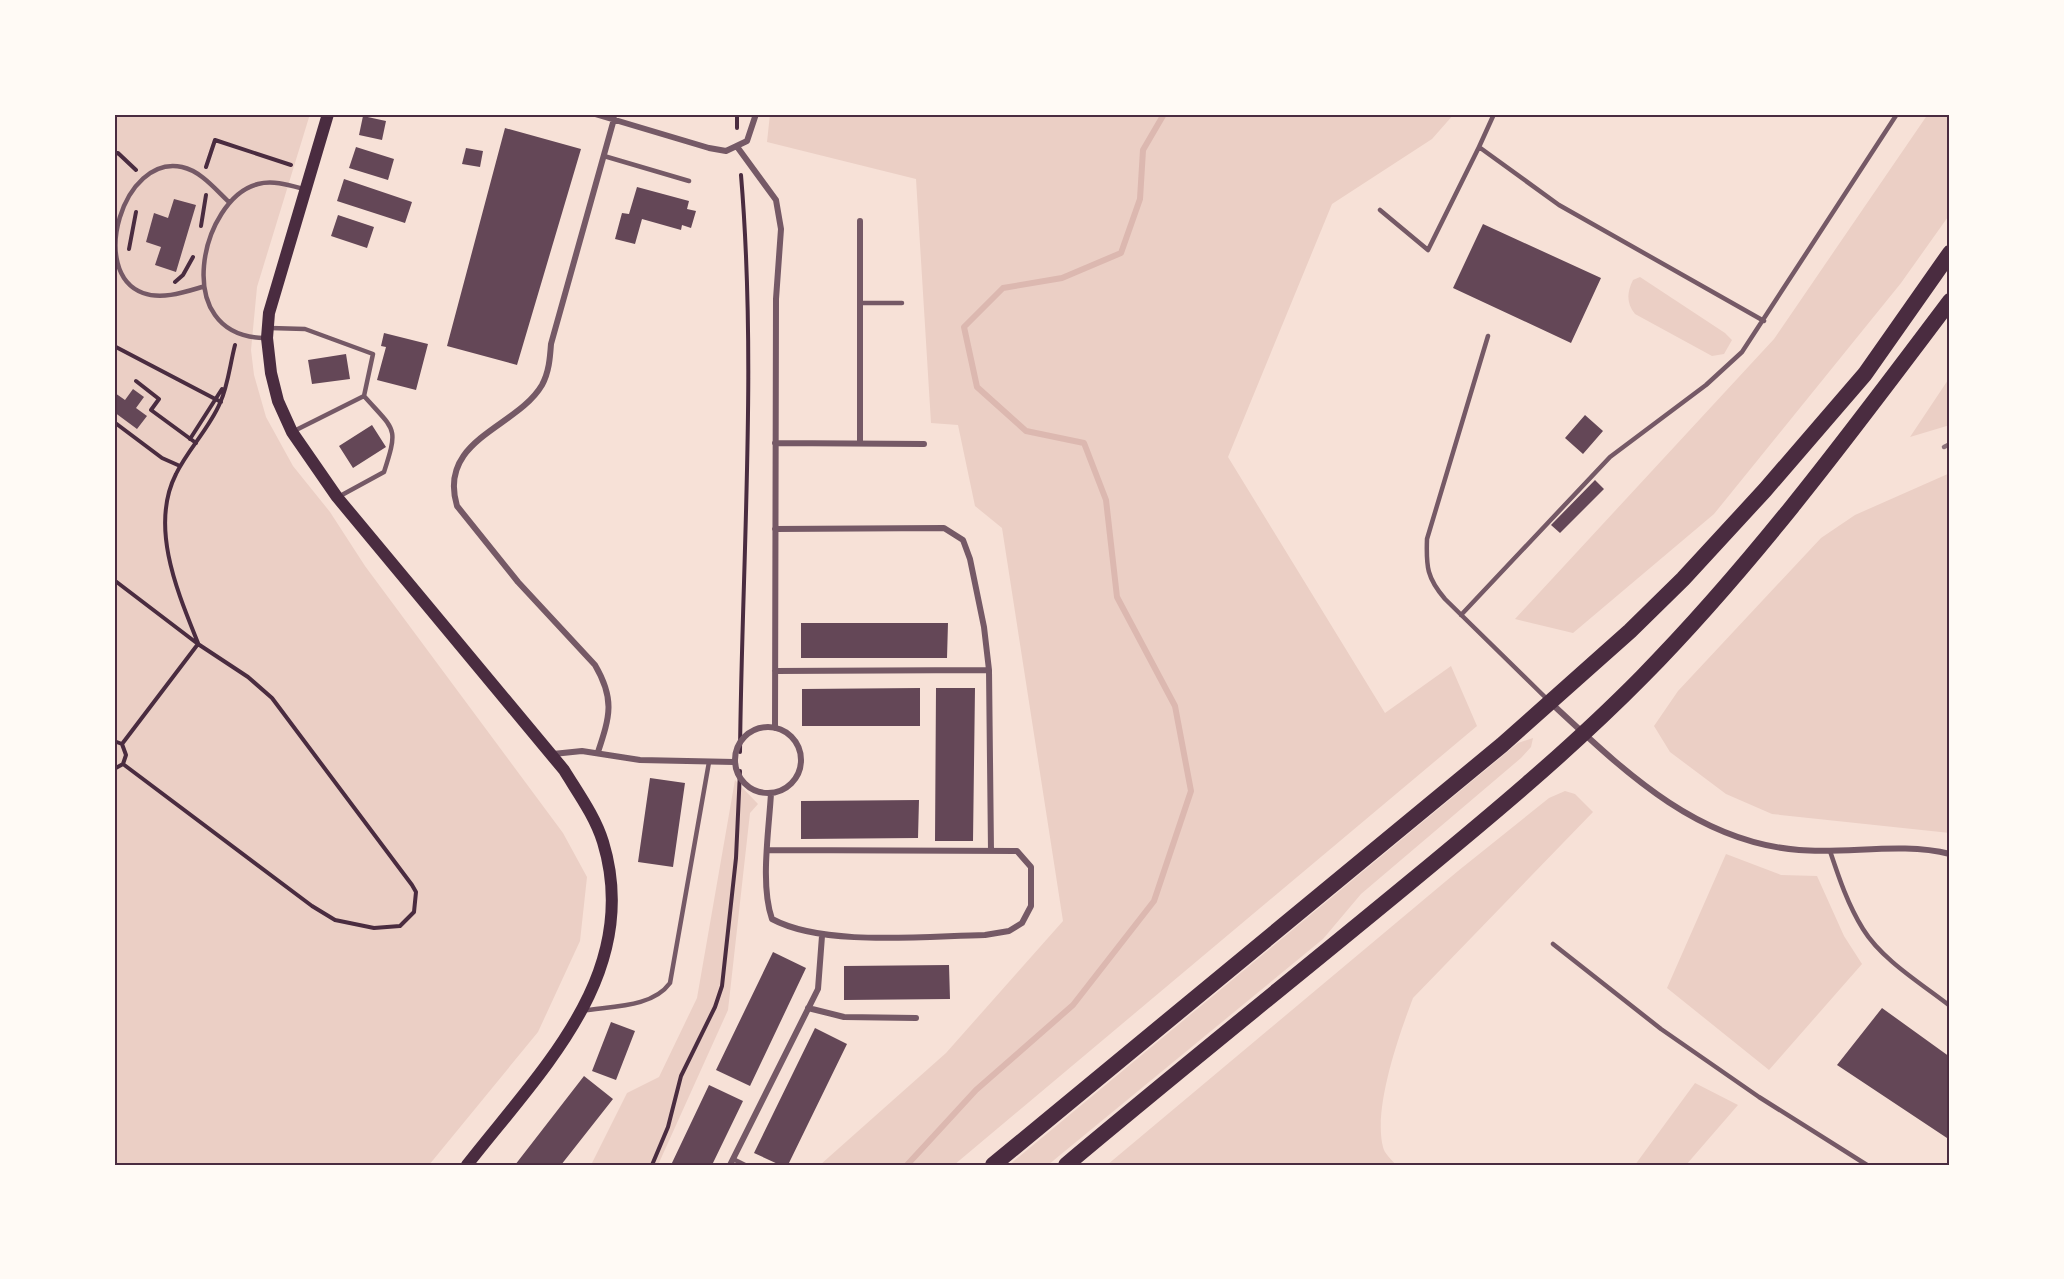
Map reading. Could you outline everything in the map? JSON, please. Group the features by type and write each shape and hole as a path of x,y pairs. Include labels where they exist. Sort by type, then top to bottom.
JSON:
{"highway":[{"path":"993,1165 1551,703 1683,579 1766,489 1865,374 1950,253"},
{"path":"1066,1165 1430,866 1583,733 1640,679 1750,560 1803,496 1950,301"}],"main road":[{"path":"328,114 277,280 268,333 271,373 278,401 292,432 337,497 553,754 590,812 602,840 611,879 612,925 604,962 582,1011 467,1165"}],"street":[{"path":"595,114 726,151 738,148 747,141 756,114"},
{"path":"598,752 611,713 608,693 601,675 595,665 518,582 457,506 453,493 458,466 472,446 491,427 532,398 542,384 549,367 551,344 614,120"},
{"path":"738,148 776,200 781,229 776,299 775,728"},
{"path":"860,221 860,443"},
{"path":"775,443 924,444"},
{"path":"775,529 944,528 963,540 970,559 980,604 989,670 991,851"},
{"path":"775,671 989,670"},
{"path":"1551,703 1606,755 1690,817 1719,831 1764,845 1830,851 1918,850 1950,854"},
{"path":"763,728 775,728 794,740 801,761 794,781 786,788 771,793 756,791 740,778 734,762 740,741 752,732 763,728"},
{"path":"553,754 598,752 640,760 734,762"},
{"path":"769,850 1017,851 1031,867 1031,906 1022,923 1009,931 985,935 822,936 785,926 772,919 767,903 771,793"},
{"path":"732,1162 818,989 822,936"},
{"path":"808,1008 844,1017 916,1018"}],"lane":[{"path":"1380,210 1428,250 1494,114"},
{"path":"1461,615 1610,457 1725,369 1742,352 1897,114"},
{"path":"1479,147 1558,205 1764,321"},
{"path":"604,156 689,181"},
{"path":"202,287 169,295 145,294 124,279 118,267 116,250 125,201 144,178 169,166 191,170 230,202"},
{"path":"304,189 285,184 260,183 230,202 219,220 210,243 203,267 202,287 209,305 225,327 246,338 305,329 373,354 364,396"},
{"path":"860,303 902,303"},
{"path":"1488,336 1427,539 1426,558 1432,583 1461,615 1551,703"},
{"path":"292,432 364,396"},
{"path":"337,497 384,472 394,442 389,425 364,396"},
{"path":"582,1011 652,999 663,993 670,983 709,762"},
{"path":"1830,851 1840,882 1863,930 1893,961 1950,1006"},
{"path":"1552,944 1681,1042 1759,1097 1867,1165"},
{"path":"732,1162 745,1165"}],"path":[{"path":"737,114 737,123"},
{"path":"205,171 215,140 291,165"},
{"path":"740,734 749,381 748,277 741,171"},
{"path":"200,232 206,204 204,191"},
{"path":"128,257 129,250"},
{"path":"170,284 183,275 195,251"},
{"path":"198,644 175,584 165,527 168,502 175,475 221,402 235,345"},
{"path":"114,346 221,402"},
{"path":"136,381 159,399 151,410 196,443"},
{"path":"190,439 224,387"},
{"path":"114,422 162,458 180,466"},
{"path":"114,580 198,644 248,677 272,698 412,885 416,892 414,912 400,926 390,928 374,928 326,916 123,764"},
{"path":"122,744 198,644"},
{"path":"114,741 122,744 126,755 123,764 114,769"},
{"path":"652,1165 665,1136 681,1076 716,1007 722,986 736,858 740,786"}],"shaded area":[{"path":"114,114 310,114 257,287 251,350 254,375 266,417 293,466 330,512 365,566 563,833 587,877 580,941 538,1032 429,1165 114,1165"},
{"path":"770,114 1454,114 1432,139 1332,204 1228,457 1385,713 1451,666 1477,726 954,1165 820,1165 946,1053 1063,921 1002,528 975,506 958,425 931,423 916,179 767,142"},
{"path":"1928,114 1950,114 1950,214 1901,283 1714,514 1573,633 1515,619 1774,339"},
{"path":"1640,277 1725,333 1732,340 1724,354 1712,356 1635,314 1630,306 1629,293 1633,280"},
{"path":"1950,377 1950,425 1910,437"},
{"path":"1950,473 1950,833 1772,814 1726,794 1670,752 1654,726 1678,691 1821,538 1855,515"},
{"path":"1533,738 1531,747 1521,758 1361,894 1323,939 1048,1165 1009,1165 1518,743"},
{"path":"735,780 758,804 750,813 728,1010 658,1165 591,1165 627,1093 659,1077 697,998"},
{"path":"1565,791 1575,794 1593,812 1413,998 1384,1092 1381,1131 1383,1147 1396,1165 1107,1165 1458,871 1549,798"},
{"path":"1726,854 1781,875 1817,876 1844,936 1862,964 1769,1070 1667,988"},
{"path":"1695,1083 1738,1105 1686,1165 1635,1165"}],"building":[{"path":"363,116 386,121 382,140 359,135"},
{"path":"505,128 581,149 517,365 447,346"},
{"path":"356,147 394,159 388,180 349,168"},
{"path":"466,148 483,151 480,167 462,164"},
{"path":"344,179 412,202 405,223 337,201"},
{"path":"637,187 689,201 687,209 696,211 691,228 682,225 681,230 642,219 635,244 615,239 622,213 629,214"},
{"path":"174,199 196,205 176,272 155,265 161,247 146,242 154,213 168,218"},
{"path":"338,215 374,227 367,248 331,236"},
{"path":"1483,224 1601,278 1571,343 1453,288"},
{"path":"384,333 428,344 416,390 377,380 386,347 381,346"},
{"path":"346,354 350,379 312,384 308,360"},
{"path":"133,389 144,397 136,408 147,416 137,429 114,412 115,393 125,400"},
{"path":"1585,415 1603,431 1583,454 1565,438"},
{"path":"372,425 386,447 353,468 339,446"},
{"path":"1595,480 1604,489 1560,533 1551,525"},
{"path":"801,623 948,623 947,658 801,658"},
{"path":"920,688 920,726 802,726 802,689"},
{"path":"936,688 975,688 973,841 935,841"},
{"path":"650,778 685,783 673,867 638,862"},
{"path":"919,800 918,838 801,839 801,801"},
{"path":"773,952 806,968 750,1086 716,1070"},
{"path":"949,965 950,999 844,1000 844,966"},
{"path":"1882,1008 1950,1057 1950,1140 1837,1065"},
{"path":"611,1022 635,1031 616,1080 592,1071"},
{"path":"815,1028 847,1044 788,1165 780,1165 754,1153"},
{"path":"584,1076 613,1099 561,1165 515,1165"},
{"path":"709,1085 743,1101 712,1165 671,1165"}],"waterway":[{"path":"907,1165 976,1090 1073,1005 1154,901 1191,791 1175,706 1117,597 1106,500 1084,443 1026,431 977,387 964,327 1003,288 1062,278 1121,253 1140,199 1143,150 1164,114"}],"railway":[{"path":"1944,447 1950,444"}]}
